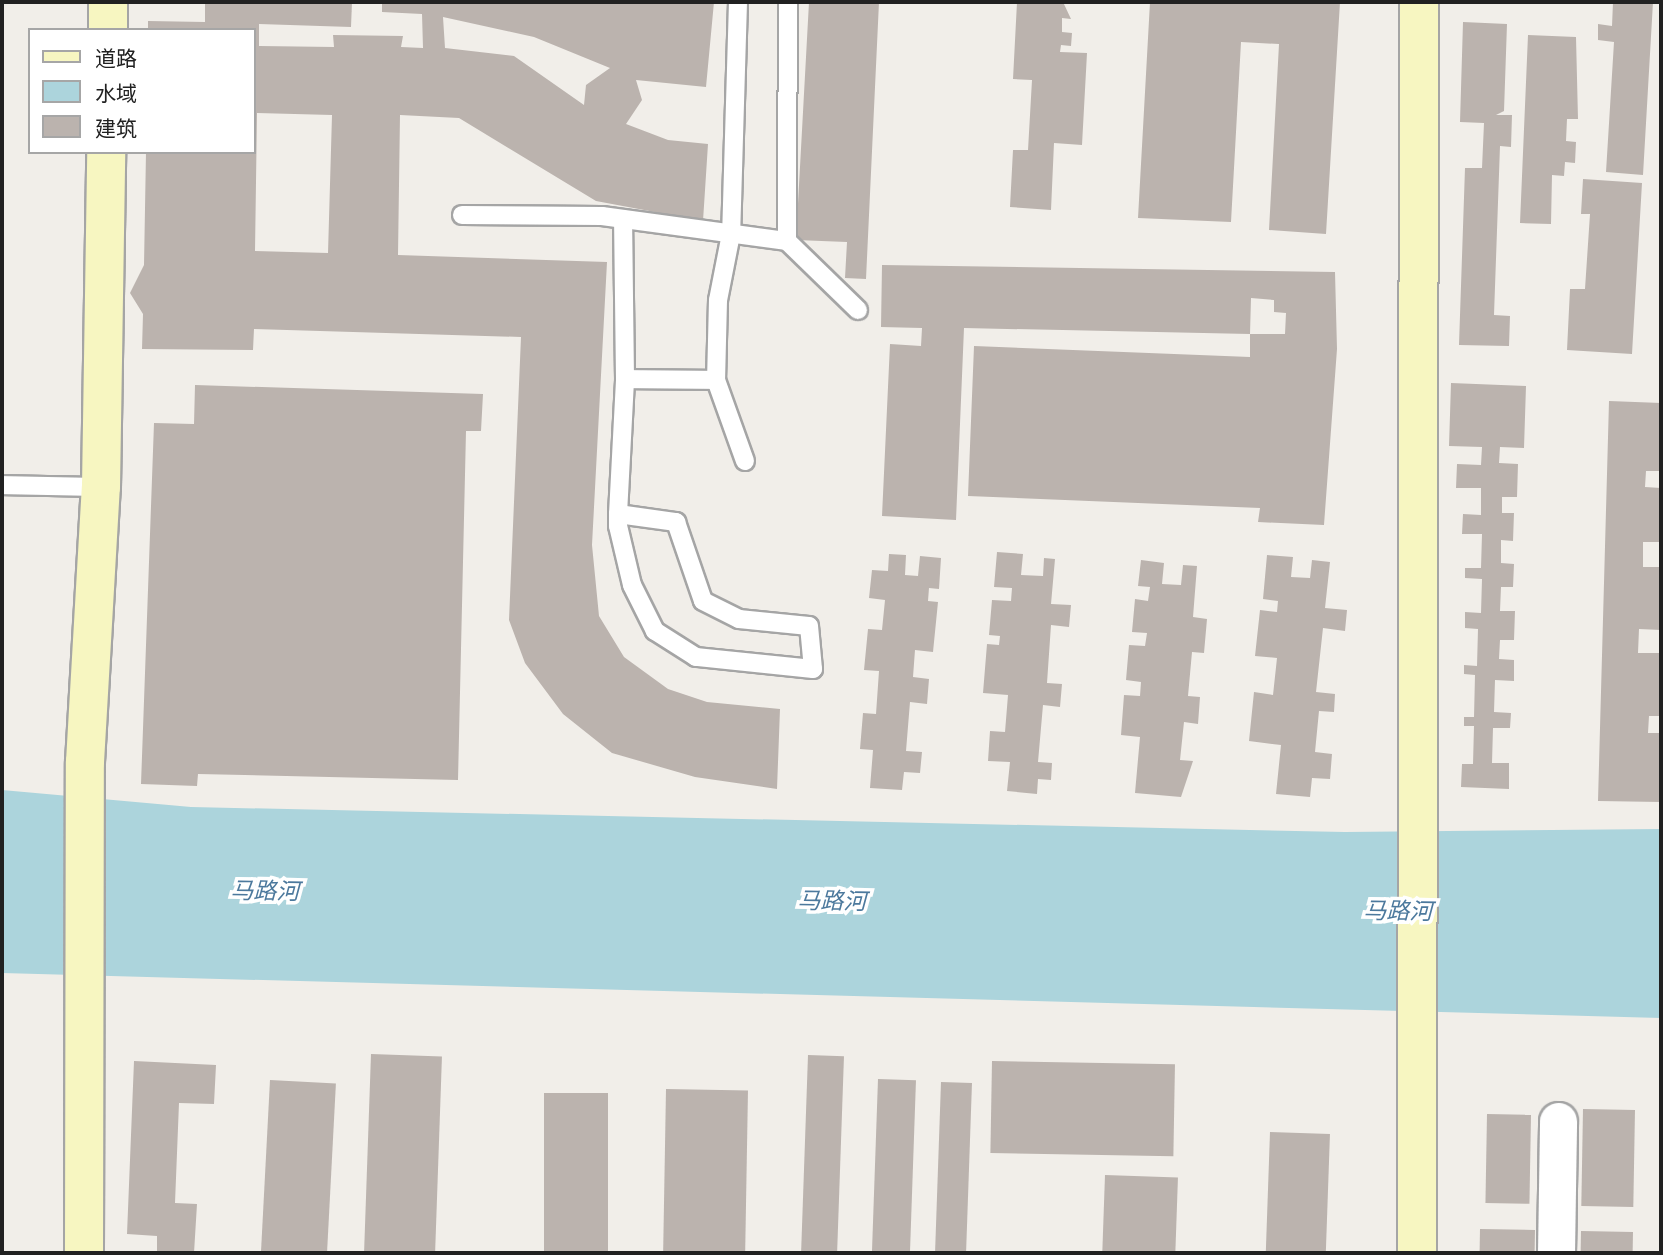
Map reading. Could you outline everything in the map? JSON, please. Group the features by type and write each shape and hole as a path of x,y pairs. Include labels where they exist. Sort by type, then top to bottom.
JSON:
{"street":[{"path":"108,2 108,28"},
{"path":"1417,1253 1419,2"},
{"path":"84,1253 82,999 85,762 101,487 106,154"},
{"path":"1556,1253 1558,1121"}],"lane":[{"path":"738,2 731,234 718,300 716,380 745,461"},
{"path":"787,241 788,2"},
{"path":"461,215 623,219 787,241 858,310"},
{"path":"618,514 676,522 703,601 739,620 809,626 813,668 696,657 655,631 632,585 618,514 625,379 623,219"},
{"path":"625,379 716,380"},
{"path":"2,485 101,487"}],"water":[{"name":"马路河","path":"2,790 191,807 1345,832 1661,829 1661,1018 2,973"}],"building":[{"path":"205,2 352,2 351,27 259,24 259,46 334,47 333,35 403,36 401,47 423,48 422,14 382,12 382,2 714,2 706,87 636,80 642,100 626,124 668,140 708,144 703,221 596,201 459,118 400,115 398,255 607,262 592,545 599,616 624,657 668,689 707,702 780,709 777,789 695,777 612,753 563,714 525,663 509,620 521,337 254,329 253,350 142,349 143,314 130,293 144,265 146,154 256,154 256,28 148,28 148,21 205,22","holes":["443,17 534,37 610,68 586,85 584,105 514,56 445,48","257,113 332,115 328,253 255,251"]},
{"path":"809,2 879,2 866,279 845,278 847,242 796,240"},
{"path":"1017,2 1063,2 1071,19 1062,18 1062,32 1072,33 1071,46 1061,45 1060,52 1087,53 1082,145 1054,143 1051,210 1010,207 1013,150 1028,150 1032,80 1013,79"},
{"path":"1150,2 1340,2 1326,234 1269,230 1279,44 1241,42 1231,222 1138,218"},
{"path":"1613,2 1653,2 1643,175 1606,172 1614,42 1598,40 1598,24 1612,26"},
{"path":"1463,22 1507,24 1504,111 1496,115 1512,115 1511,147 1500,146 1494,315 1510,316 1509,346 1459,345 1465,168 1482,168 1484,123 1460,122"},
{"path":"1528,35 1576,37 1578,119 1567,119 1566,141 1576,142 1575,163 1565,162 1564,176 1552,175 1551,224 1520,223"},
{"path":"1583,179 1642,183 1632,354 1567,350 1570,289 1585,289 1590,214 1581,214"},
{"path":"882,265 1335,272 1337,349 1324,525 1258,522 1260,508 968,496 974,346 1250,357 1250,334 964,328 956,520 882,516 890,344 921,346 922,328 881,327","holes":["1251,298 1274,300 1274,312 1286,313 1285,334 1250,334"]},
{"path":"1451,383 1526,386 1524,448 1500,447 1499,463 1518,464 1517,497 1502,497 1502,513 1514,513 1513,541 1501,540 1501,563 1514,564 1513,587 1501,587 1500,611 1515,611 1514,640 1500,640 1499,659 1514,660 1514,681 1495,680 1494,712 1511,713 1510,728 1493,728 1492,763 1509,763 1509,789 1461,787 1462,764 1473,764 1474,726 1464,726 1464,717 1474,717 1475,675 1464,674 1464,665 1477,666 1478,629 1465,628 1465,612 1481,613 1482,579 1465,578 1465,568 1481,568 1482,534 1462,534 1463,514 1481,515 1481,488 1456,488 1457,464 1481,465 1482,447 1449,446"},
{"path":"195,385 483,394 481,431 466,431 458,780 198,774 197,786 141,784 154,423 194,424"},
{"path":"1609,401 1661,403 1661,471 1646,471 1645,487 1661,488 1661,542 1643,542 1643,567 1661,567 1661,630 1639,629 1638,653 1661,653 1661,716 1649,716 1648,733 1661,733 1661,802 1598,801"},
{"path":"997,552 1023,554 1021,575 1043,576 1044,558 1055,559 1051,604 1071,605 1069,627 1051,625 1047,683 1062,684 1060,707 1043,705 1038,762 1052,763 1051,780 1038,779 1037,794 1007,791 1010,762 988,761 990,731 1005,732 1008,695 983,693 987,644 999,645 1000,636 989,635 992,600 1011,601 1012,588 994,587"},
{"path":"889,554 906,555 905,575 918,576 920,556 941,558 939,589 929,588 928,601 938,602 933,652 915,650 913,677 929,679 927,704 910,702 906,751 922,752 920,773 904,772 902,790 870,788 873,750 860,749 863,713 876,714 879,671 864,670 868,629 882,630 885,600 869,598 872,570 888,571"},
{"path":"1267,555 1293,557 1291,577 1310,578 1312,560 1330,562 1325,608 1347,610 1345,631 1323,628 1316,692 1335,694 1334,712 1319,711 1315,752 1332,754 1330,779 1312,778 1310,797 1276,794 1281,745 1249,741 1254,692 1273,695 1277,658 1255,656 1260,610 1277,612 1278,601 1263,599"},
{"path":"1141,560 1164,563 1162,584 1181,585 1183,565 1197,566 1193,617 1207,619 1204,653 1192,652 1188,696 1200,697 1198,724 1184,722 1180,760 1193,761 1181,797 1135,793 1140,737 1121,735 1124,695 1140,696 1141,682 1126,680 1129,645 1145,646 1147,633 1132,632 1135,599 1148,601 1150,587 1138,586"},
{"path":"371,1054 442,1056 435,1253 364,1253"},
{"path":"808,1055 844,1056 837,1253 801,1253"},
{"path":"134,1061 216,1065 214,1104 179,1103 175,1203 197,1204 194,1253 157,1253 157,1236 127,1234"},
{"path":"992,1061 1175,1064 1173,1156 990,1153"},
{"path":"878,1079 916,1080 910,1253 872,1253"},
{"path":"270,1080 336,1083 327,1253 261,1253"},
{"path":"941,1082 972,1083 966,1253 935,1253"},
{"path":"666,1089 748,1090 745,1253 663,1253"},
{"path":"544,1093 608,1093 608,1253 544,1253"},
{"path":"1583,1109 1635,1110 1633,1207 1581,1206"},
{"path":"1487,1114 1531,1115 1529,1204 1485,1203"},
{"path":"1270,1132 1330,1134 1326,1253 1266,1253"},
{"path":"1105,1175 1178,1178 1175,1253 1102,1253"},
{"path":"1480,1229 1535,1230 1535,1253 1480,1253"},
{"path":"1581,1231 1633,1232 1633,1253 1581,1253"}]}
